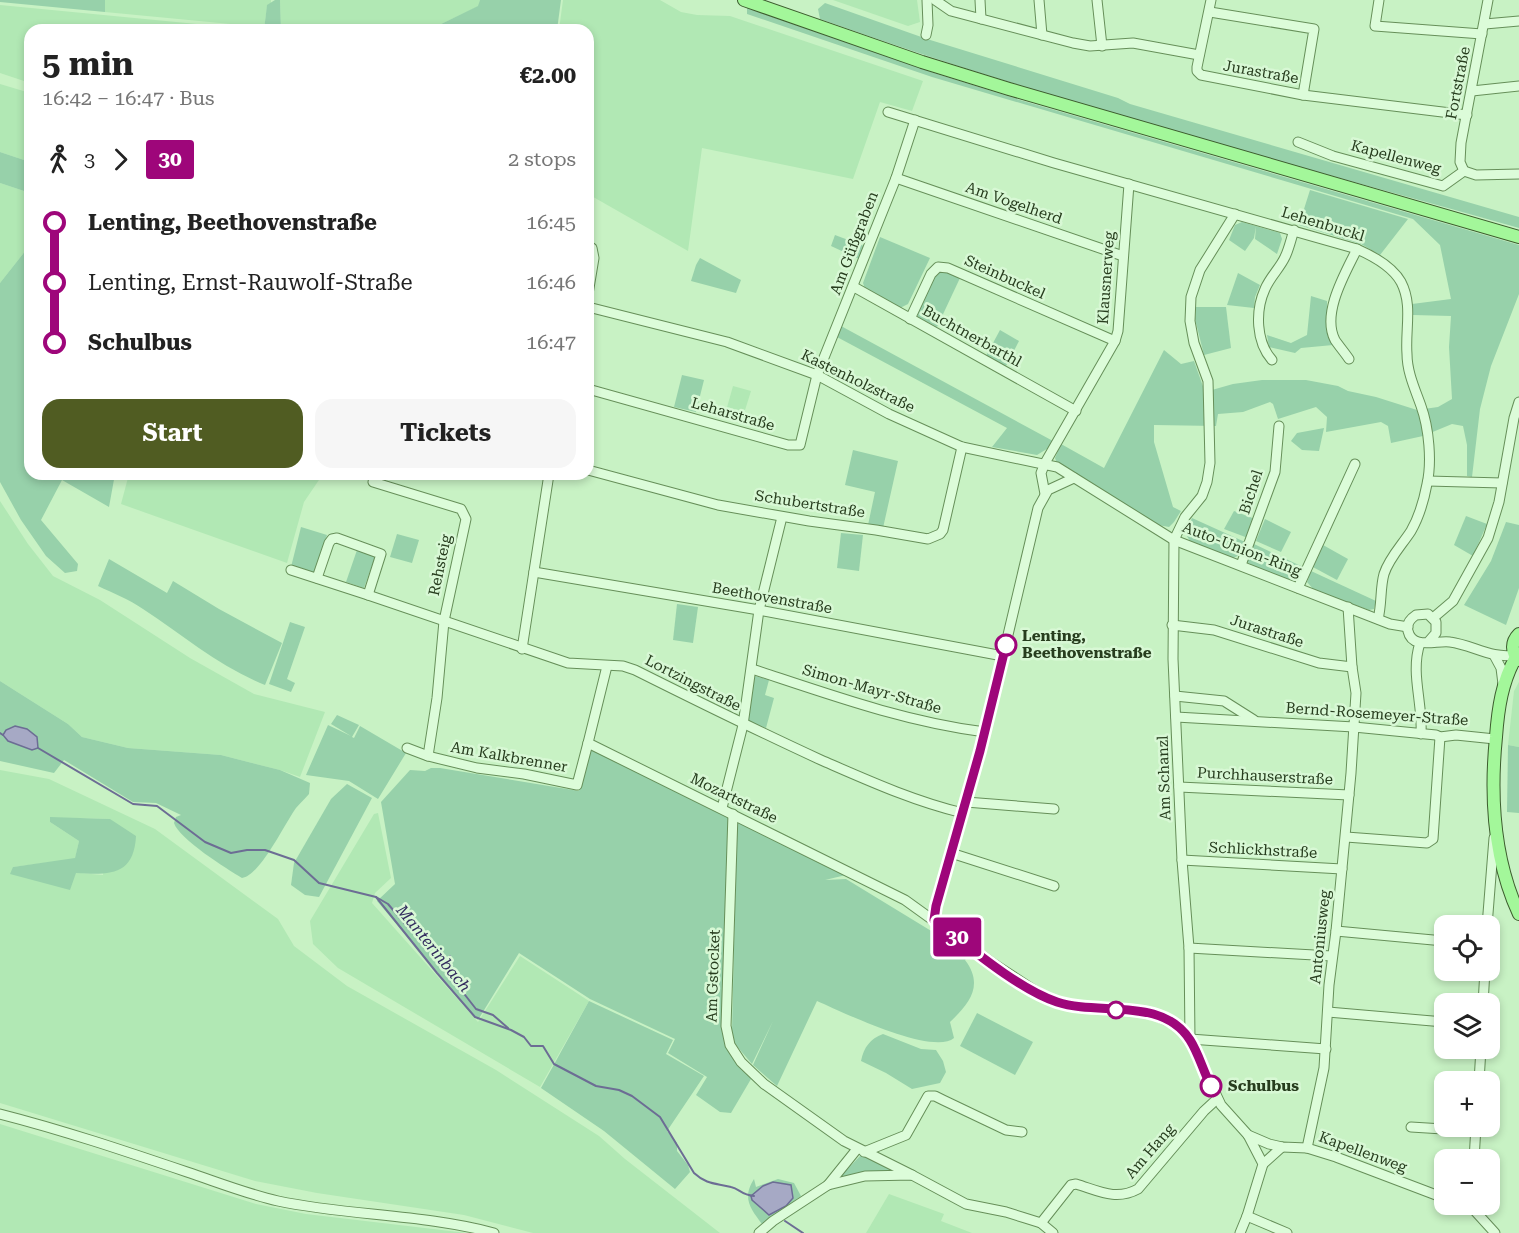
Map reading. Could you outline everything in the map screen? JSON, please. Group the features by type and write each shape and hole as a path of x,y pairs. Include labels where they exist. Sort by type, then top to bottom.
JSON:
{"main road":[{"path":"744,0 922,62 1009,89 1519,237"},
{"path":"1519,634 1516,657 1505,683 1496,739 1492,785 1495,831 1503,870 1519,914"}],"street":[{"path":"926,35 927,0"},
{"path":"935,0 951,11 1073,43 1102,46 1133,43 1199,55 1211,0"},
{"path":"980,0 981,19"},
{"path":"1039,0 1042,35"},
{"path":"1097,0 1102,46"},
{"path":"1379,0 1376,26 1483,29 1519,21"},
{"name":"Fortstraße","path":"1464,171 1460,156 1488,0"},
{"path":"1210,12 1314,29 1303,95"},
{"name":"Jurastraße","path":"1199,55 1197,71 1206,77 1303,95 1467,115"},
{"path":"1472,91 1519,86"},
{"name":"Lehenbuckl","path":"888,112 1357,249 1392,270 1400,280 1406,294 1407,354 1410,377 1426,425 1428,481 1419,515 1384,574 1378,619"},
{"name":"Am Güßgraben","path":"818,375 896,178 915,120"},
{"name":"Kapellenweg","path":"1298,142 1333,156 1443,186 1464,171"},
{"path":"1464,171 1476,175 1519,174"},
{"name":"Am Vogelherd","path":"896,178 1123,256"},
{"name":"Klausnerweg","path":"1045,463 1115,341 1118,331 1129,184"},
{"path":"1174,540 1185,517 1202,496 1210,464 1208,381 1194,343 1190,321 1191,297 1200,270 1235,214"},
{"path":"1272,360 1264,351 1260,333 1260,303 1265,288 1286,257 1294,230"},
{"path":"1349,359 1334,338 1332,316 1335,297 1357,249"},
{"name":"Steinbuckel","path":"910,319 931,274 938,267 948,268 1115,341"},
{"name":"Buchtnerbarthl","path":"854,287 1076,411"},
{"name":"Kastenholzstraße","path":"594,308 727,342 818,375 889,414 962,447 1045,463"},
{"name":"Leharstraße","path":"594,391 795,447 800,445 803,439 818,375"},
{"path":"1433,618 1453,601 1480,553 1492,526 1519,402"},
{"name":"Bichel","path":"1241,565 1275,472 1279,426"},
{"name":"Schubertstraße","path":"594,472 718,505 928,539 943,530 962,447"},
{"path":"1045,463 1041,473 1045,494"},
{"name":"Auto-Union-Ring","path":"1045,463 1057,467 1174,540 1378,619 1397,626 1408,627"},
{"path":"1298,588 1355,464"},
{"path":"934,920 985,732 1038,508 1045,494 1055,486 1074,478"},
{"name":"Rehsteig","path":"374,480 373,482 460,509 466,519 444,621"},
{"path":"522,649 548,480"},
{"path":"1428,481 1502,483"},
{"path":"722,808 743,725 759,610 782,517"},
{"path":"317,578 329,543 332,538 337,538 381,554 368,595"},
{"name":"Am Schanzl","path":"1174,540 1172,625 1182,860 1189,948 1190,1039"},
{"name":"Lortzingstraße","path":"291,570 568,663 623,666 635,670 743,725 929,805 963,813"},
{"name":"Beethovenstraße","path":"534,572 759,610 1003,656"},
{"path":"1348,607 1356,693 1354,727"},
{"path":"1421,734 1415,664 1424,642 1434,637 1437,632 1437,624 1426,614 1418,614 1411,619 1408,627 1411,637 1424,642 1451,642 1494,655 1516,657"},
{"name":"Am Kalkbrenner","path":"428,756 437,698 444,621"},
{"name":"Jurastraße","path":"1172,625 1214,630 1319,663 1352,667"},
{"path":"1437,632 1451,642"},
{"path":"1480,650 1503,651 1516,657"},
{"path":"1494,655 1505,683"},
{"path":"588,743 607,666"},
{"name":"Simon-Mayr-Straße","path":"752,669 850,701 956,728 985,732"},
{"path":"1175,696 1224,701 1256,722"},
{"name":"Bernd-Rosemeyer-Straße","path":"1176,717 1354,727 1440,737 1456,735 1496,739"},
{"name":"Antoniusweg","path":"1307,1148 1318,1101 1326,1049 1332,956 1346,837 1354,727"},
{"path":"1346,837 1427,843 1433,839 1440,737"},
{"name":"Am Kalkbrenner","path":"407,748 428,756 477,768 524,774 577,785 588,743"},
{"name":"Mozartstraße","path":"588,743 905,900 1040,994 1058,1002 1084,1008 1143,1011 1178,1026"},
{"name":"Purchhauserstraße","path":"1179,787 1349,795"},
{"path":"966,802 1054,809"},
{"name":"Am Gstocket","path":"734,814 726,1026 730,1045 741,1062 764,1084 861,1151 966,1204 1006,1212 1041,1223"},
{"path":"1488,915 1495,831"},
{"path":"951,854 1054,886"},
{"name":"Schlickhstraße","path":"1182,860 1342,869"},
{"path":"1490,876 1503,870"},
{"path":"1336,931 1434,940"},
{"path":"1189,948 1332,956"},
{"path":"1328,1012 1434,1021"},
{"path":"1189,1016 1178,1026 1190,1039 1326,1049"},
{"name":"Kapellenweg","path":"1190,1039 1217,1099 1227,1114 1248,1135 1282,1147 1307,1148 1336,1157 1434,1194"},
{"path":"759,1233 773,1221 828,1185 861,1151 906,1135 928,1096 935,1096 1006,1130 1022,1132"},
{"name":"Am Hang","path":"1041,1223 1071,1185 1076,1184 1119,1196 1138,1189 1203,1111 1217,1099"},
{"path":"0,1114 75,1135 276,1200 326,1209 450,1223 494,1233"},
{"path":"1411,1127 1434,1128"},
{"path":"1248,1135 1263,1164"},
{"path":"1240,1233 1263,1164 1282,1147"},
{"path":"828,1185 865,1176 912,1175"},
{"path":"1247,1215 1287,1233"},
{"path":"1481,1215 1495,1233"},
{"path":"1041,1223 1053,1233"}],"green space":[{"path":"0,0 105,0 105,12 0,2"},
{"path":"105,0 271,0 271,4 267,6 265,24 231,24 105,12"},
{"path":"280,0 480,0 479,6 441,24 281,24"},
{"path":"280,0 281,24 265,24 267,5"},
{"path":"480,0 561,0 558,24 441,24 478,6"},
{"path":"563,0 660,0 681,12 730,16 923,81 912,111 880,102 853,179 702,148 688,251 594,197 594,24 560,24"},
{"path":"833,0 917,0 920,22 908,26"},
{"path":"825,3 927,39 1118,98 1130,104 1519,217 1519,228 1168,130 906,49 820,19 818,9"},
{"path":"0,5 197,24 24,24 24,81 0,73"},
{"path":"747,8 934,73 1020,100 1519,245 1519,294 1491,366 1480,409 1472,477 1467,476 1467,445 1463,426 1452,424 1423,436 1391,443 1388,426 1381,422 1326,432 1327,417 1316,407 1278,419 1273,404 1270,402 1243,412 1218,414 1216,426 1154,425 1154,442 1173,507 1181,511 1169,527 1158,525 1057,464 1055,458 1061,444 1104,468 1164,350 1181,364 1194,361 1205,392 1233,384 1262,380 1306,380 1338,386 1348,391 1417,410 1438,407 1452,399 1449,347 1451,316 1413,315 1412,304 1451,299 1440,245 1413,219 932,77 747,14"},
{"path":"0,84 24,91 24,160 0,152"},
{"path":"0,152 24,160 24,191 0,183"},
{"path":"0,183 24,191 24,253 0,283"},
{"path":"1310,190 1408,219 1380,255 1361,244 1299,225"},
{"path":"1242,222 1256,226 1254,238 1245,251 1229,240 1235,225"},
{"path":"1256,226 1280,233 1282,239 1277,254 1255,239"},
{"path":"835,235 864,246 859,259 831,246"},
{"path":"880,237 930,258 908,304 900,308 865,289 863,283"},
{"path":"24,253 24,480 62,480 41,520 78,564 77,571 65,573 46,556 21,520 0,482 0,283"},
{"path":"700,258 741,280 736,293 691,281"},
{"path":"944,271 960,278 937,327 918,317 917,312 936,273"},
{"path":"1238,273 1260,285 1255,297 1254,308 1227,305"},
{"path":"1311,296 1327,301 1327,328 1333,345 1301,348 1295,353 1269,347 1267,335 1291,343 1307,335"},
{"path":"1196,307 1226,307 1231,348 1204,355 1195,319"},
{"path":"841,326 1053,441 1050,447 1037,455 992,447 1007,428 837,337"},
{"path":"1000,330 1019,341 1006,366 986,356"},
{"path":"682,375 704,380 696,412 674,407"},
{"path":"733,386 751,391 741,423 724,418"},
{"path":"1324,428 1319,451 1302,450 1291,441 1297,433"},
{"path":"853,450 898,461 883,528 868,525 875,492 845,485"},
{"path":"62,480 114,480 109,507"},
{"path":"127,480 319,480 304,502 287,563 121,504"},
{"path":"0,501 28,544 53,576 100,600 190,658 254,694 325,712 300,777 221,755 128,748 82,737 68,724 0,681"},
{"path":"1234,511 1255,519 1248,538 1224,529"},
{"path":"1466,516 1487,524 1473,556 1454,545"},
{"path":"1192,518 1245,542 1240,555 1233,558 1190,541 1185,533"},
{"path":"1265,519 1291,532 1281,552 1256,541"},
{"path":"1506,522 1519,525 1519,588 1506,625 1464,605 1491,561"},
{"path":"301,527 327,535 314,575 291,567"},
{"path":"841,533 863,535 859,571 837,568"},
{"path":"397,534 419,540 412,563 390,557"},
{"path":"1254,544 1303,567 1294,582 1247,562"},
{"path":"1323,545 1348,559 1337,580 1311,566"},
{"path":"357,550 375,557 364,588 346,582"},
{"path":"109,559 167,593 173,581 282,643 265,685 217,660 138,606 98,586"},
{"path":"1311,571 1376,601 1374,609 1369,610 1314,590 1307,582"},
{"path":"677,604 698,607 693,643 673,640"},
{"path":"290,622 305,627 287,679 295,683 291,692 269,684"},
{"path":"755,676 769,680 765,695 774,698 766,728 747,722"},
{"path":"0,681 68,724 82,737 128,748 221,755 280,770 310,783 309,794 296,808 264,859 249,875 242,878 204,853 178,830 174,823 176,817 181,815 156,803 133,802 64,760 54,773 0,761"},
{"path":"1519,682 1519,747 1508,745 1514,691"},
{"path":"337,715 359,725 352,737 354,738 360,726 406,753 378,799 349,781 306,775 328,725 351,736 331,724"},
{"path":"1508,745 1519,747 1519,813 1507,812"},
{"path":"590,749 730,816 722,1027 729,1049 751,1079 731,1113 720,1112 696,1095 707,1077 668,1053 675,1039 590,999 519,953 478,1020 377,901 395,884 381,802 410,770 425,771 440,768 579,791"},
{"path":"0,770 49,779 155,829 278,919 294,946 347,986 496,1070 599,1136 720,1233 533,1233 464,1215 317,1193 255,1181 0,1103","holes":["83,818 110,819 103,875 13,867 75,859 79,841 50,822"]},
{"path":"347,784 372,798 319,897 305,895 291,885 294,863 331,799"},
{"path":"378,813 391,878 375,893 372,903 478,1022 520,956 589,1001 540,1087 338,968 313,944 310,921 374,814"},
{"path":"50,817 110,819 136,836 130,859 125,866 109,873 76,873 70,890 10,874 13,867 75,858 79,841 50,822"},
{"path":"737,818 846,875 825,880 846,879 969,954 965,960 971,969 974,986 969,1001 950,1022 954,1038 943,1042 908,1037 817,1001 777,1086 753,1065 773,1021 752,1064 735,1044 732,1031"},
{"path":"589,1001 673,1040 666,1054 704,1076 667,1131 677,1143 677,1151 688,1165 690,1172 675,1189 604,1131 541,1088"},
{"path":"977,1013 1033,1042 1015,1075 960,1046"},
{"path":"883,1034 921,1049 936,1050 943,1061 946,1072 940,1083 912,1089 861,1061 868,1044"},
{"path":"0,1124 256,1204 306,1214 467,1233 0,1233"},
{"path":"861,1155 897,1173 838,1179"},
{"path":"754,1179 756,1187 778,1179 794,1183 801,1196 762,1224 749,1203 748,1192"},
{"path":"889,1194 944,1214 941,1221 972,1233 866,1233"}],"water":[{"path":"15,726 27,729 37,737 38,748 32,750 8,741 3,735 6,730"},
{"path":"773,1182 791,1185 793,1198 786,1206 769,1215 752,1200 751,1196 763,1186"}],"waterway":[{"name":"Manterinbach","path":"38,748 133,804 157,806 205,842 231,853 265,850 294,860 319,883 376,897 388,904 411,931 434,944"},
{"name":"Manterinbach","path":"376,897 475,1017 511,1030 524,1037 531,1046 543,1046 554,1064 596,1086 619,1090 632,1096 660,1117 694,1173 707,1182 734,1188 754,1196"},
{"path":"450,956 451,977 476,1009 493,1015 508,1028"},
{"name":"Manterinbach","path":"785,1221 803,1233"}],"bus line":[{"name":"30","path":"1006,645 934,920 1014,978 1058,1002 1077,1007 1143,1011 1168,1020 1178,1026 1190,1039 1211,1086"}],"place":[{"name":"Lenting, Beethovenstraße","path":"1006,645"},
{"name":"Schulbus","path":"1211,1086"}]}
